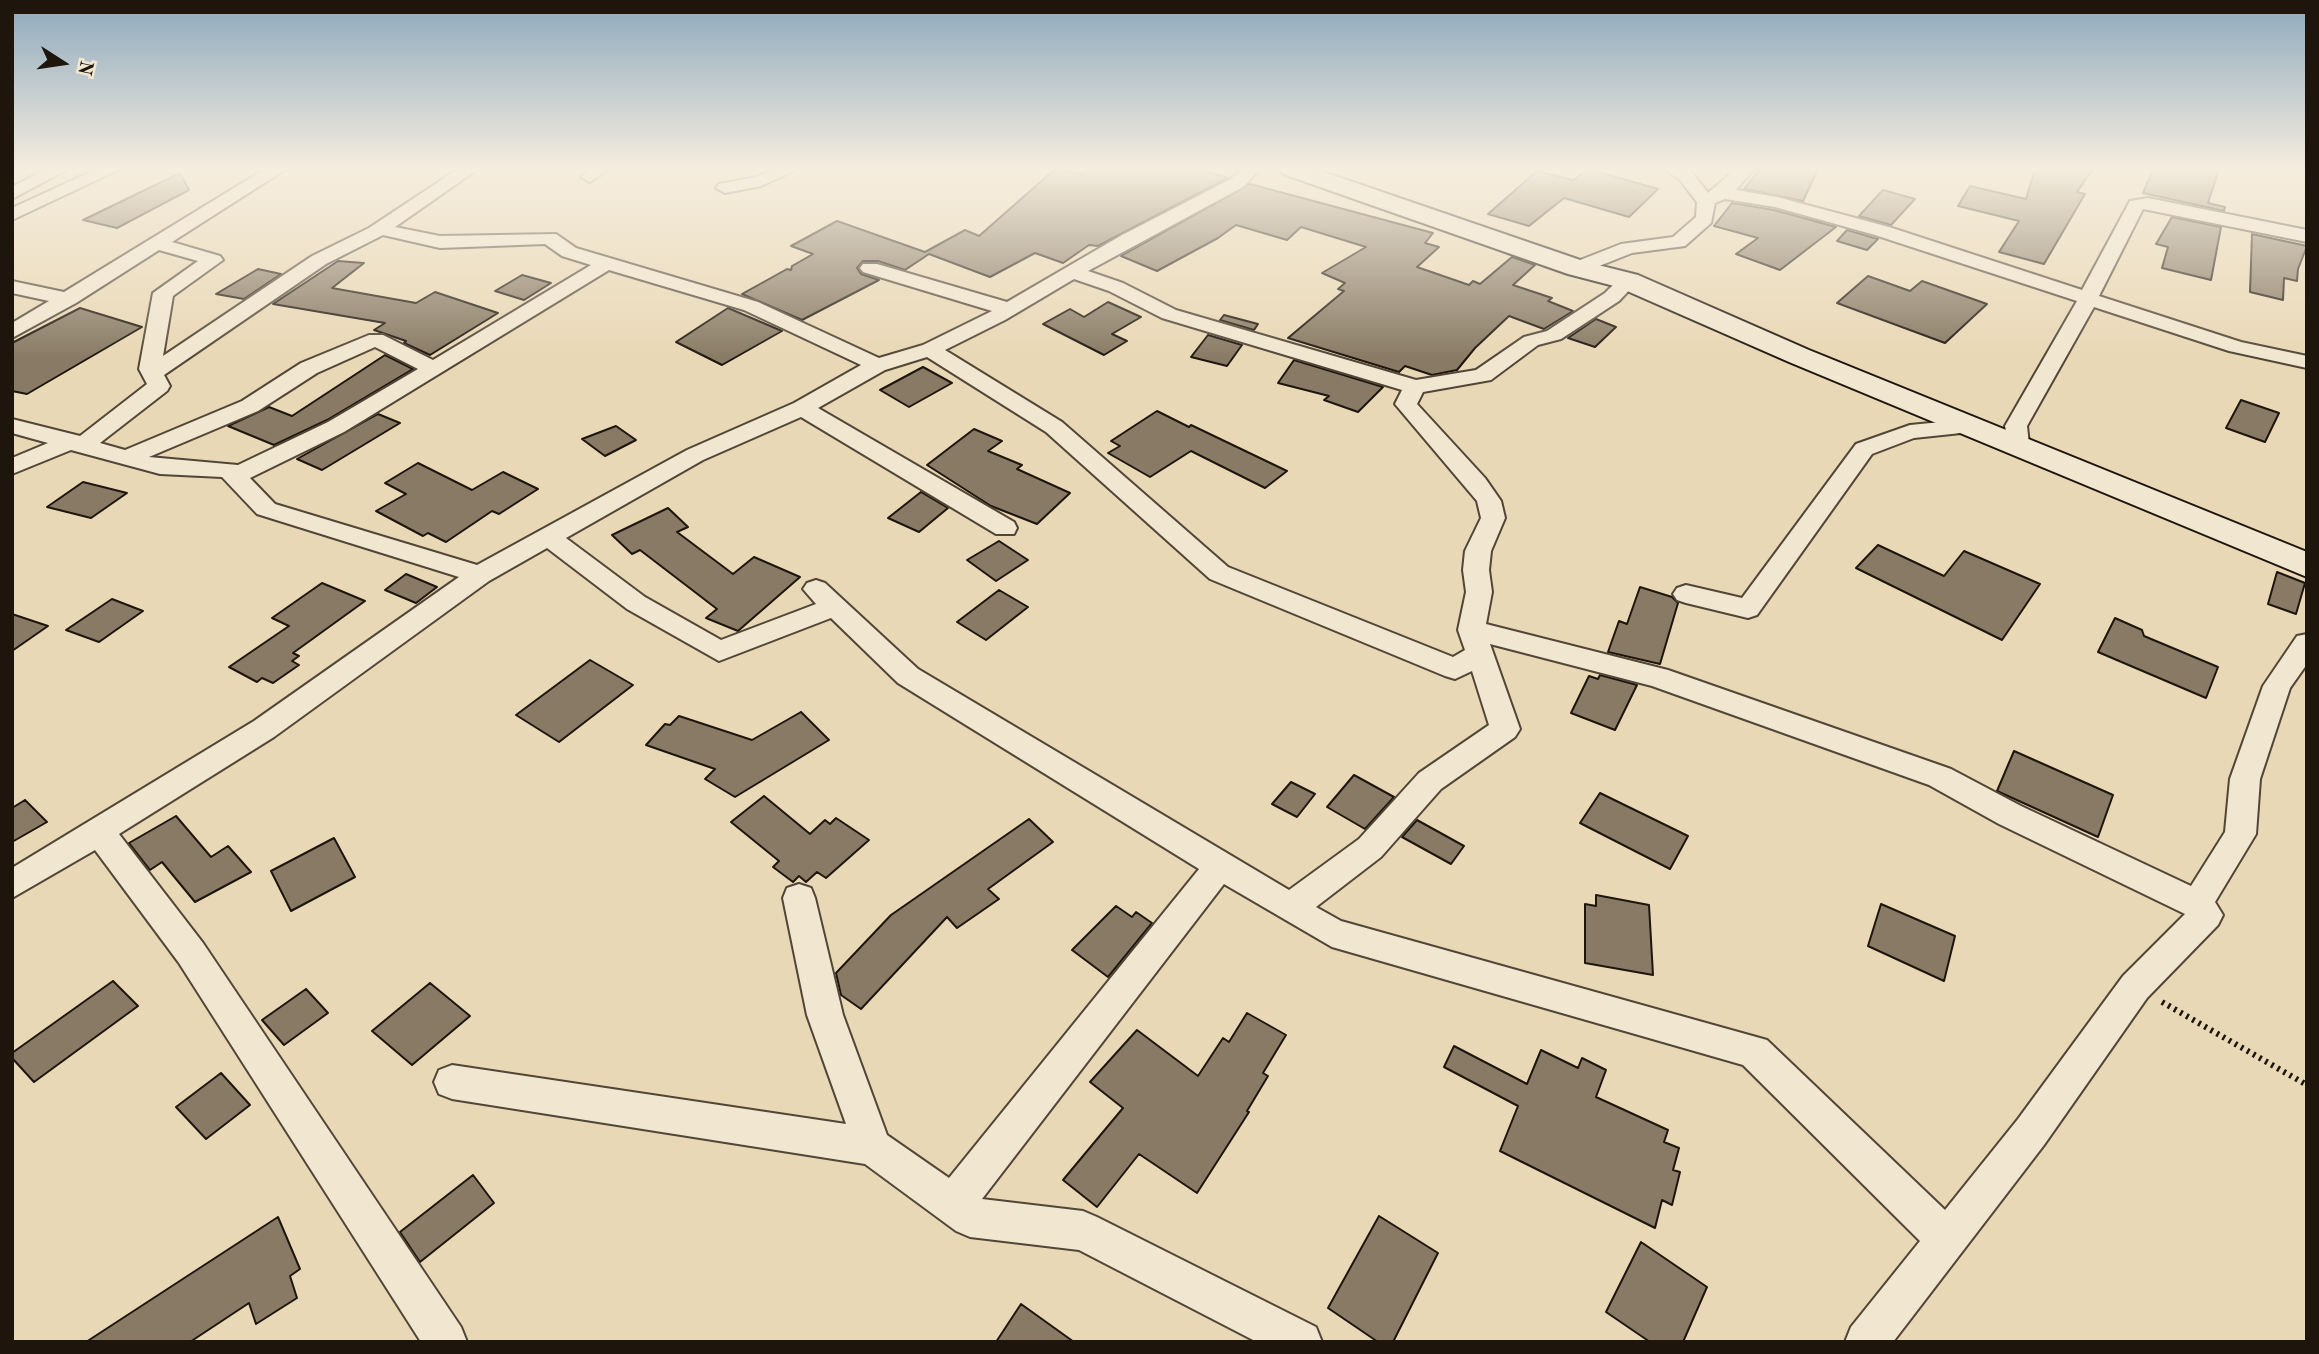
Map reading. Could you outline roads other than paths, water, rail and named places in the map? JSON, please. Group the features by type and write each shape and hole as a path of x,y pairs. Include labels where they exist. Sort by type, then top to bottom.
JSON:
{"street":[{"path":"12,332 179,232"},
{"path":"152,373 320,260 374,232"},
{"path":"395,232 440,242 549,238 569,252 751,306 877,365"},
{"path":"12,885 264,729 480,575 695,455 802,408 877,365 930,349 1074,273 1142,232"},
{"path":"1474,232 1577,268 1628,281 1799,356 2307,565"},
{"path":"1577,268 1628,248 1678,242 1690,232"},
{"path":"1885,232 2088,301 2236,347 2307,362"},
{"path":"2017,444 2016,426 2088,301 2122,232"},
{"path":"2289,232 2307,236"},
{"path":"12,467 78,442 159,386 152,373 163,293 213,260 160,244"},
{"path":"237,475 335,427 606,264"},
{"path":"870,268 1007,309"},
{"path":"1074,273 1116,287 1169,314 1415,387 1483,375 1531,341 1554,335 1612,298 1628,281"},
{"path":"12,287 69,299"},
{"path":"126,458 250,406 310,368 376,339 433,369"},
{"path":"930,349 1054,427 1219,573 1455,670 1476,641"},
{"path":"1290,908 1370,848 1430,781 1505,729 1476,641 1479,592 1476,569 1478,551 1493,519 1489,501 1477,483 1434,440 1406,404 1415,387"},
{"path":"802,408 1005,528"},
{"path":"12,426 170,468 229,470 237,475 266,509 480,575"},
{"path":"1686,594 1748,609 1864,449 1910,432 1972,426"},
{"path":"12,473 42,454"},
{"path":"548,537 636,603 719,651 825,598 908,676 1332,933 1754,1052 1948,1241"},
{"path":"1476,641 1658,677 1940,777 2010,816 2197,904 2206,915 2135,987 2031,1132 1866,1342"},
{"path":"2197,904 2241,834 2245,779 2277,686 2307,643"},
{"path":"99,831 191,953 446,1342"},
{"path":"953,1205 1220,866"},
{"path":"799,898 825,1015 873,1147"},
{"path":"452,1082 873,1147 970,1217 1083,1231 1301,1342"}]}
